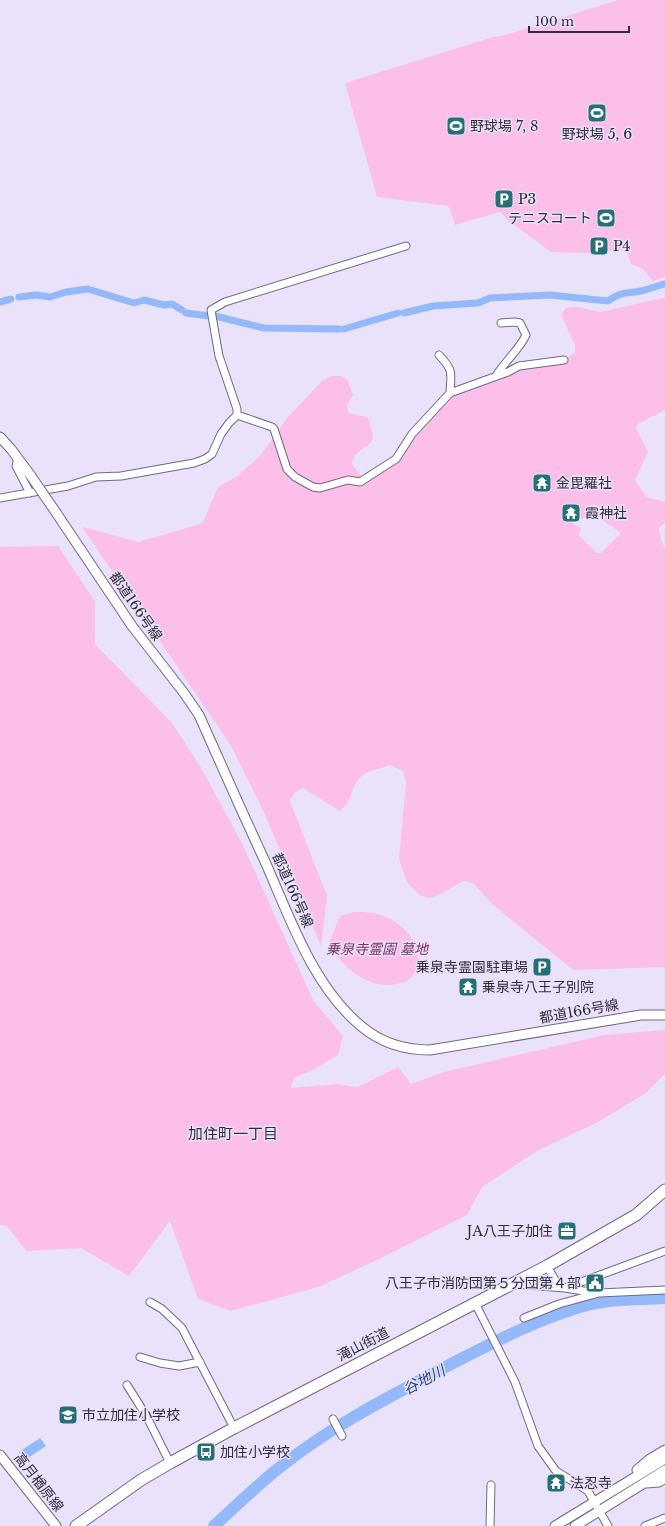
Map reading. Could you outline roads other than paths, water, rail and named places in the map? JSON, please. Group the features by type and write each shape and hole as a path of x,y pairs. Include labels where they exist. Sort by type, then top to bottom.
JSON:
{"highway":[{"name":"滝山街道","path":"76,1526 141,1480 170,1463 511,1283 547,1266 636,1215 665,1190"}],"main road":[{"name":"都道166号線","path":"0,437 31,476 132,626 199,714 305,951 329,990 360,1026 376,1038 395,1046 430,1050 641,1015 665,1015"},
{"path":"620,1486 650,1459 665,1450"},
{"name":"高月楢原線","path":"0,1455 56,1526"},
{"path":"555,1526 665,1459"},
{"path":"575,1526 665,1470"},
{"path":"644,1484 659,1482 665,1478"}],"street":[{"path":"0,498 68,486 96,476 121,476 194,463 205,459 212,454 221,434 237,415 237,409 219,356 211,310 226,302 406,246"},
{"path":"496,376 526,335 520,323 501,323"},
{"path":"439,355 449,366 451,371 450,393"},
{"path":"237,415 272,427 288,471 295,478 313,487 320,488 348,480 360,482 396,460 412,434 450,393 508,372 519,366 564,360"},
{"path":"19,459 16,466 30,493"},
{"path":"562,1288 665,1251"},
{"path":"547,1266 562,1288"},
{"path":"511,1283 600,1293 665,1290"},
{"path":"524,1318 559,1304 600,1293"},
{"path":"150,1302 162,1309 182,1328 234,1428"},
{"path":"475,1303 515,1382 538,1446 556,1471 587,1490 601,1510 608,1526"},
{"path":"140,1357 160,1363 179,1366 200,1362"},
{"path":"127,1385 147,1417 170,1463"},
{"path":"334,1420 341,1435"},
{"path":"490,1526 491,1485"},
{"path":"645,1526 665,1518"}],"water":[{"path":"40,1438 46,1446 25,1460 19,1452"}],"waterway":[{"path":"404,313 433,306 478,303 490,298 550,295 608,301 624,293 641,291 665,284"},
{"path":"19,297 36,295 50,297 66,292 88,289"},
{"path":"91,290 134,303 144,300 164,305 172,304 182,310"},
{"path":"0,302 11,299"},
{"path":"186,313 209,316"},
{"path":"344,329 398,313"},
{"path":"215,316 264,328 339,329"},
{"name":"谷地川","path":"214,1526 275,1471 324,1435 388,1398 485,1346 552,1316 587,1305 616,1300 665,1298"}],"place":[{"name":"野球場 5, 6","path":"597,113"},
{"name":"野球場 7, 8","path":"456,126"},
{"name":"P3","path":"504,199"},
{"name":"テニスコート","path":"606,218"},
{"name":"P4","path":"599,246"},
{"name":"金毘羅社","path":"542,483"},
{"name":"霞神社","path":"571,513"},
{"name":"乗泉寺霊園駐車場","path":"542,967"},
{"name":"乗泉寺八王子別院","path":"468,987"},
{"name":"JA八王子加住","path":"567,1231"},
{"name":"八王子市消防団第５分団第４部","path":"595,1283"},
{"name":"市立加住小学校","path":"68,1415"},
{"name":"加住小学校","path":"206,1452"},
{"name":"法忍寺","path":"556,1483"}],"district":[{"name":"加住町一丁目","path":"233,1134"}],"park label":[{"name":"乗泉寺霊園 墓地","path":"377,949"}]}
